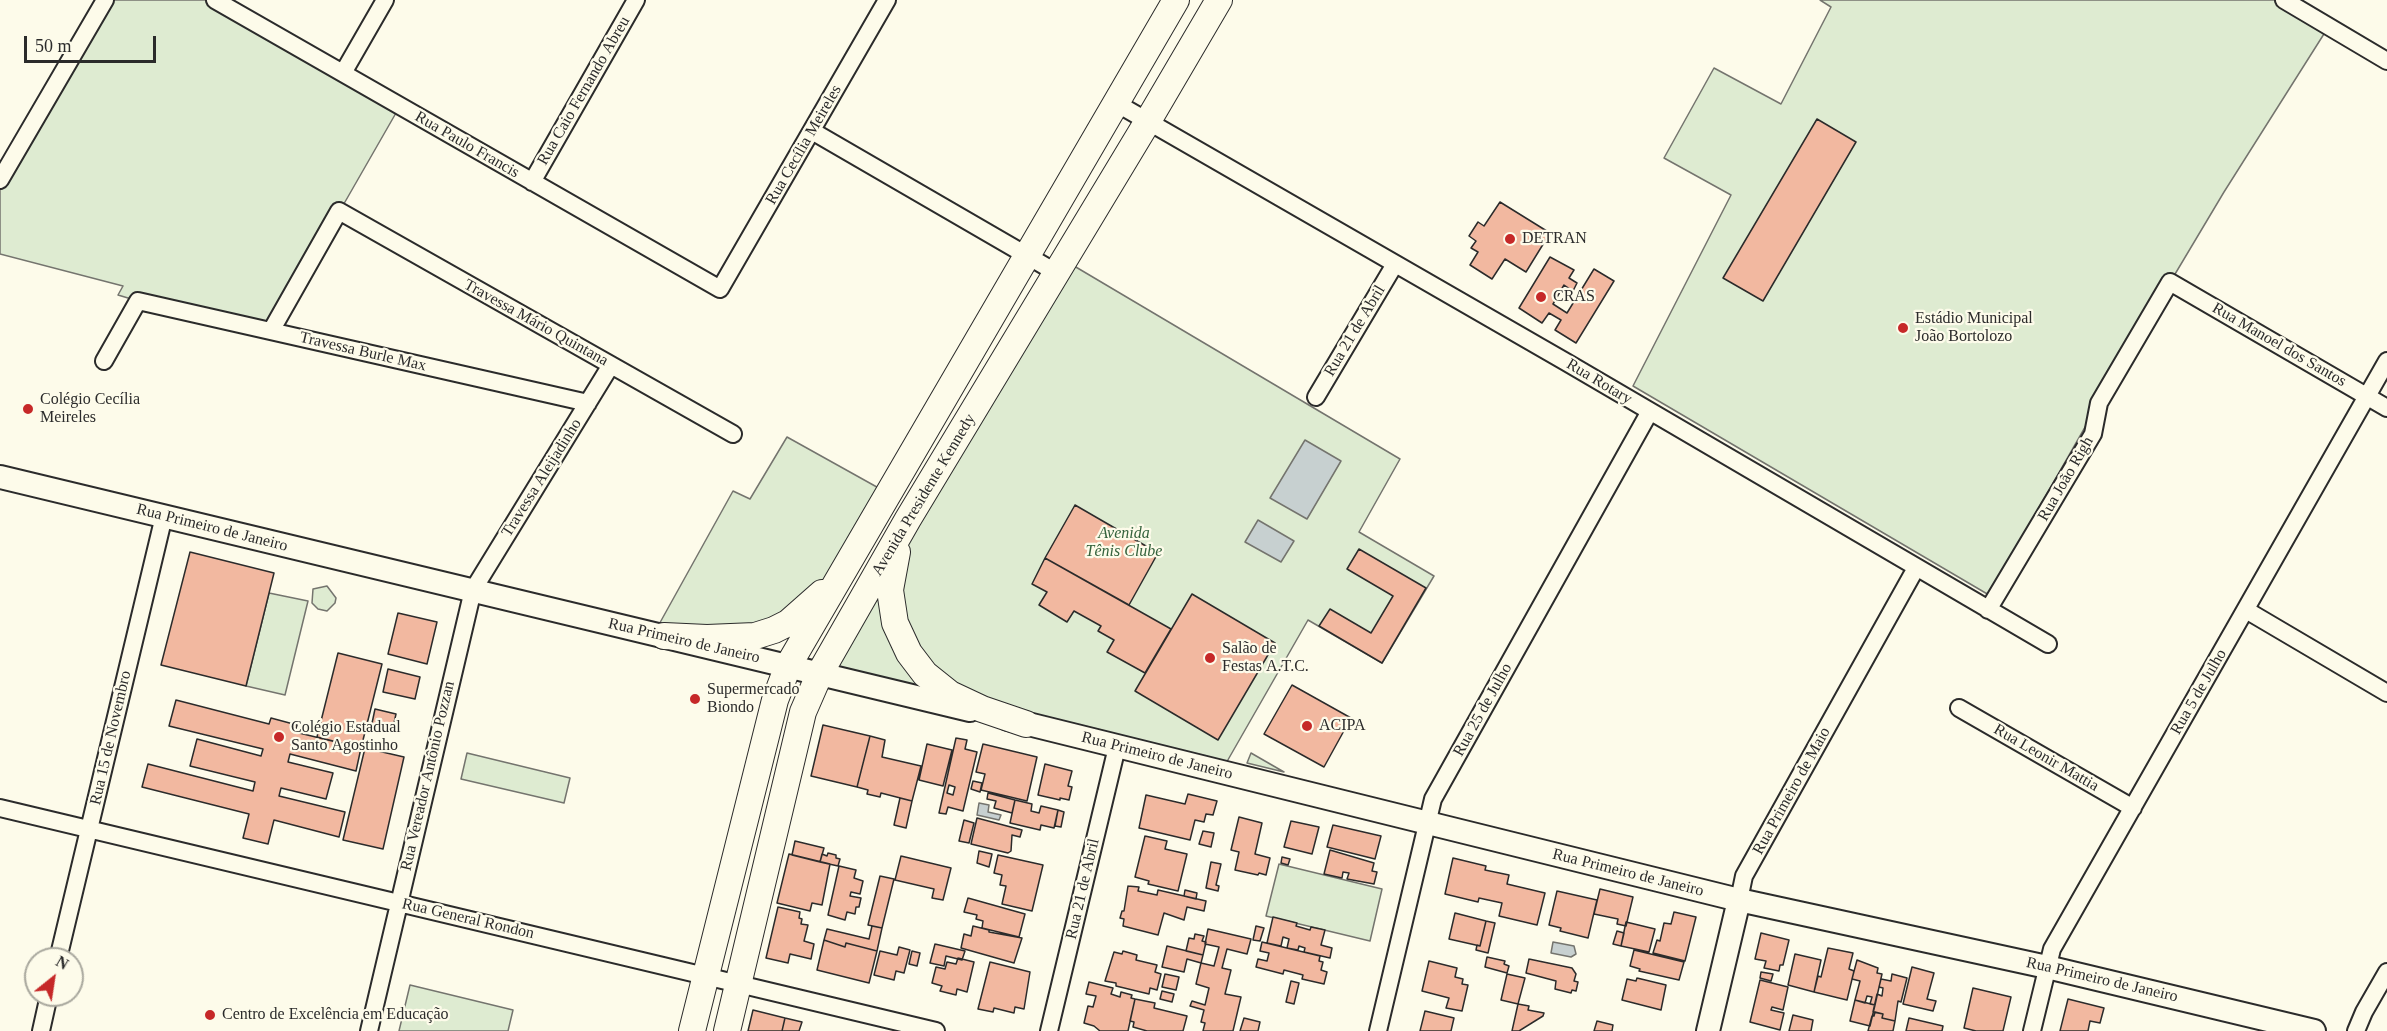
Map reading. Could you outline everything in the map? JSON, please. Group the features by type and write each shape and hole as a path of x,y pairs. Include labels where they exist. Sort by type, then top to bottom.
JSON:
{"main road":[{"name":"Avenida Presidente Kennedy","path":"692,1031 775,700 788,666 1176,0"},
{"name":"Avenida Presidente Kennedy","path":"727,1031 803,712 819,673 908,519 1219,0"},
{"path":"908,519 895,557 890,590 895,623 909,653 925,674 950,694 982,709 1026,724"},
{"path":"664,636 707,638 754,636 788,623 819,597 873,522"}],"street":[{"path":"0,180 105,0"},
{"name":"Rua Paulo Francis","path":"214,0 720,289"},
{"path":"343,73 385,0"},
{"name":"Rua Caio Fernando Abreu","path":"532,182 636,0"},
{"name":"Rua Cecília Meireles","path":"720,289 886,0"},
{"path":"2284,0 2387,61"},
{"name":"Rua Rotary","path":"1116,103 1556,356 1649,413 2048,644"},
{"path":"812,131 1057,273"},
{"path":"0,146 15,154"},
{"name":"Travessa Mário Quintana","path":"271,331 339,211 733,434"},
{"name":"Rua 21 de Abril","path":"1316,397 1395,264"},
{"name":"Rua Manoel dos Santos","path":"2170,282 2387,408"},
{"name":"Rua João Righ","path":"1988,610 2093,434 2099,403 2170,282"},
{"name":"Travessa Burle Max","path":"104,361 138,301 588,403"},
{"name":"Rua 5 de Julho","path":"2032,1031 2052,949 2387,361"},
{"name":"Travessa Aleijadinho","path":"472,590 611,365"},
{"name":"Rua 25 de Julho","path":"1378,1031 1433,799 1649,413"},
{"name":"Rua Primeiro de Janeiro","path":"0,477 819,673 1739,900 2047,967 2314,1031"},
{"name":"Rua 15 de Novembro","path":"61,947 164,516"},
{"name":"Rua Primeiro de Maio","path":"1708,1031 1744,876 1916,568"},
{"name":"Rua Vereador Antônio Pozzan","path":"369,1031 472,590"},
{"path":"2246,610 2387,693"},
{"name":"Rua Leonir Mattia","path":"1959,708 2133,808"},
{"name":"Rua 21 de Abril","path":"1049,1031 1117,747"},
{"name":"Rua General Rondon","path":"0,808 936,1031"},
{"path":"2356,1031 2387,972"},
{"path":"40,1031 46,1007"}],"green space":[{"path":"105,0 215,0 400,106 271,331 138,301 118,295 123,286 0,254 0,180"},
{"name":"Estádio Municipal João Bortolozo","path":"1820,0 2284,0 2329,26 2224,192 2116,373 1989,595 1633,386 1731,195 1664,158 1714,68 1781,104 1831,7"},
{"name":"Avenida Tênis Clube","path":"1064,260 1400,459 1359,532 1434,576 1382,663 1308,620 1221,772 1026,724 925,674 890,590 895,557"},
{"path":"787,437 884,491 815,594 773,623 657,628 733,491 750,499"},
{"path":"886,569 887,606 943,699 829,671"},
{"path":"327,586 336,598 335,603 327,611 318,609 312,603 313,589"},
{"path":"269,593 308,601 285,695 246,686"},
{"path":"467,753 570,778 564,803 461,779"},
{"path":"1251,753 1284,772 1247,763"},
{"path":"1279,864 1382,889 1370,941 1266,916"},
{"path":"410,985 513,1010 508,1031 399,1031"}],"shaded area":[{"path":"1305,440 1341,461 1307,519 1270,498"},
{"path":"1258,520 1294,541 1281,562 1245,542"},
{"path":"979,803 989,805 988,812 1001,815 999,820 977,815"},
{"path":"1553,942 1574,946 1576,954 1571,957 1551,953"}],"building":[{"path":"1817,119 1856,142 1763,301 1723,278"},
{"name":"DETRAN","path":"1500,202 1550,233 1526,272 1505,259 1492,279 1470,265 1478,252 1471,248 1476,241 1469,236 1478,222 1484,226"},
{"name":"CRAS","path":"1550,257 1574,270 1569,278 1577,283 1573,291 1564,285 1553,304 1567,313 1594,269 1614,281 1576,343 1555,330 1561,320 1549,313 1542,323 1519,308"},
{"path":"1075,505 1158,553 1129,605 1045,558"},
{"path":"1359,549 1426,588 1382,663 1319,626 1330,609 1371,633 1393,596 1347,569"},
{"path":"190,552 274,573 246,686 161,665"},
{"path":"1045,558 1171,629 1145,673 1107,652 1114,640 1098,631 1101,626 1074,611 1067,622 1039,605 1047,592 1032,584"},
{"name":"Salão de Festas A.T.C.","path":"1192,594 1275,643 1218,740 1135,691"},
{"path":"398,613 437,622 427,664 388,654"},
{"path":"338,653 382,664 361,748 317,737"},
{"path":"388,669 420,677 415,699 383,692"},
{"name":"ACIPA","path":"1292,685 1351,718 1324,767 1264,734"},
{"path":"176,700 269,724 271,718 297,725 295,732 361,748 356,771 290,754 288,762 333,773 326,799 281,788 279,796 345,812 339,837 274,820 268,844 243,838 249,814 142,787 148,764 253,791 255,782 190,766 197,739 261,756 263,749 169,726"},
{"path":"375,709 396,714 392,732 371,728"},
{"path":"823,725 870,736 857,787 811,776"},
{"path":"870,736 885,740 882,757 921,766 912,801 881,793 880,797 867,794 868,790 857,787"},
{"path":"956,738 967,740 965,749 977,752 963,811 948,807 946,814 939,813","holes":["949,785 955,787 953,795 947,793"]},
{"path":"927,744 952,750 943,786 919,780"},
{"path":"983,744 1037,757 1027,801 981,790 985,774 976,772"},
{"path":"365,748 404,757 383,849 343,840"},
{"path":"1045,764 1072,771 1068,786 1072,787 1069,800 1038,795"},
{"path":"973,781 982,783 980,792 971,789"},
{"path":"988,793 1015,800 1012,813 994,808 996,801 987,799"},
{"path":"1188,794 1217,801 1213,815 1206,814 1204,822 1195,820 1190,840 1139,828 1146,795 1185,804"},
{"path":"900,798 912,801 906,828 894,825"},
{"path":"1015,800 1032,804 1031,811 1039,813 1041,806 1058,810 1054,828 1041,825 1040,830 1010,823"},
{"path":"1058,810 1064,812 1061,827 1055,826"},
{"path":"1239,817 1262,823 1255,854 1270,858 1266,875 1235,870 1239,852 1231,850"},
{"path":"977,818 1022,830 1020,837 1012,835 1011,851 1008,853 971,844"},
{"path":"964,820 974,823 969,843 959,841"},
{"path":"1291,821 1319,827 1312,854 1284,847"},
{"path":"1333,825 1381,836 1375,859 1327,847"},
{"path":"1203,831 1214,833 1211,847 1199,844"},
{"path":"1145,836 1167,841 1165,849 1187,854 1178,891 1148,884 1149,881 1135,877"},
{"path":"795,841 824,848 820,862 792,855"},
{"path":"1330,850 1374,863 1372,871 1377,872 1374,884 1347,879 1349,873 1343,872 1342,878 1324,874"},
{"path":"979,851 992,854 989,867 977,863"},
{"path":"828,853 840,859 838,866 820,862 822,854 827,856"},
{"path":"789,854 830,864 822,905 812,903 810,911 777,903"},
{"path":"998,855 1043,865 1032,911 1002,904 1006,886 1000,885 1002,875 994,873"},
{"path":"901,856 951,868 943,900 932,898 934,889 895,880"},
{"path":"1282,857 1290,859 1288,865 1281,863"},
{"path":"1453,858 1486,866 1485,870 1509,875 1507,884 1545,893 1537,925 1499,916 1502,903 1479,898 1478,902 1445,894"},
{"path":"1211,862 1221,864 1216,885 1219,886 1218,891 1206,888"},
{"path":"839,866 856,870 854,878 863,881 860,894 851,892 850,896 861,898 859,907 856,907 855,914 847,912 845,920 828,915"},
{"path":"880,876 894,879 882,928 868,925"},
{"path":"1128,886 1139,887 1138,891 1157,895 1158,890 1206,901 1204,911 1187,907 1184,920 1164,913 1158,935 1123,926 1124,919 1120,918 1124,911"},
{"path":"1600,889 1633,897 1626,926 1617,924 1618,919 1594,914"},
{"path":"1185,890 1197,893 1196,899 1184,896"},
{"path":"1557,891 1597,900 1588,938 1560,931 1561,928 1549,925"},
{"path":"968,898 1025,914 1019,937 982,928 983,921 976,919 977,915 964,912"},
{"path":"778,907 800,912 801,924 808,925 804,941 814,944 811,959 790,954 788,963 766,958"},
{"path":"1674,912 1696,917 1685,961 1653,953 1657,940 1660,941 1664,923 1671,924"},
{"path":"1455,913 1486,921 1480,946 1449,939"},
{"path":"1273,917 1297,923 1296,926 1310,930 1311,927 1325,930 1321,945 1332,948 1330,958 1304,952 1305,948 1299,946 1298,950 1287,948 1289,939 1283,937 1281,946 1267,943"},
{"path":"1486,921 1495,923 1488,953 1476,950 1477,945 1480,946"},
{"path":"1626,922 1655,929 1649,952 1621,946"},
{"path":"872,926 882,928 877,951 846,943 845,947 824,940 827,929 869,939"},
{"path":"973,926 989,930 989,932 1022,938 1014,963 961,948 964,934 971,936"},
{"path":"1256,926 1264,928 1260,941 1253,940"},
{"path":"1208,929 1251,939 1247,954 1227,949 1222,968 1231,970 1225,994 1241,997 1233,1031 1203,1031 1205,1023 1201,1022 1204,1010 1190,1006 1192,1001 1205,1005 1209,988 1196,984 1201,963 1214,966 1219,947 1205,944"},
{"path":"1617,931 1624,933 1621,946 1613,944"},
{"path":"1761,933 1789,940 1783,965 1780,965 1779,971 1764,968 1766,961 1755,959"},
{"path":"1195,934 1204,936 1202,941 1206,942 1203,955 1186,951 1189,938 1194,939"},
{"path":"824,940 845,947 846,943 877,951 869,983 817,970"},
{"path":"1262,942 1320,956 1319,961 1323,962 1321,970 1327,972 1324,984 1302,979 1303,975 1284,970 1283,974 1256,967 1258,959 1267,961 1269,953 1260,951"},
{"path":"935,944 965,951 962,960 946,956 944,966 930,963"},
{"path":"1167,946 1203,955 1201,963 1187,959 1184,972 1162,967"},
{"path":"899,947 910,950 904,973 896,971 894,980 874,975 880,951 897,955"},
{"path":"1828,948 1853,953 1849,969 1854,971 1847,1000 1814,992 1818,976 1821,977"},
{"path":"1634,950 1684,962 1679,980 1639,971 1640,969 1630,966"},
{"path":"912,951 920,953 917,966 909,964"},
{"path":"1123,951 1137,955 1136,960 1157,965 1155,972 1161,974 1157,990 1150,988 1149,994 1105,981 1114,952 1122,954"},
{"path":"1795,954 1821,960 1814,992 1788,985"},
{"path":"1487,957 1505,961 1504,964 1509,966 1507,973 1485,967"},
{"path":"958,958 974,962 967,992 957,989 956,995 940,991 942,986 932,983 936,967 945,969 947,962 956,964"},
{"path":"1529,959 1572,968 1576,974 1574,981 1578,982 1576,991 1572,990 1571,993 1555,989 1556,981 1526,973"},
{"path":"1857,960 1878,968 1877,973 1882,974 1875,1005 1870,1004 1872,997 1867,996 1865,1003 1855,1000 1860,981 1852,979"},
{"path":"1429,961 1457,968 1455,977 1463,979 1462,984 1468,985 1462,1011 1446,1008 1449,998 1422,991"},
{"path":"990,962 1030,972 1024,1009 1015,1007 1014,1013 994,1008 993,1012 978,1009"},
{"path":"1912,967 1934,973 1927,999 1936,1001 1933,1011 1903,1004"},
{"path":"1761,972 1773,974 1771,981 1760,978"},
{"path":"1165,974 1179,977 1176,990 1162,987"},
{"path":"1507,974 1525,978 1518,1004 1501,1000"},
{"path":"1892,974 1907,978 1901,1002 1898,1001 1895,1021 1882,1018 1883,1014 1873,1012 1877,994 1882,996 1883,988 1879,987 1881,979 1891,981"},
{"path":"1637,978 1666,985 1661,1010 1622,1000 1627,979 1636,981"},
{"path":"1760,980 1788,987 1783,1010 1772,1007 1771,1010 1784,1013 1780,1030 1750,1022"},
{"path":"1291,981 1299,983 1294,1004 1286,1002"},
{"path":"1089,982 1113,988 1111,994 1120,997 1121,992 1132,995 1131,998 1135,999 1128,1031 1100,1031 1084,1023 1088,1006 1093,1007 1096,996 1086,994"},
{"path":"1973,988 2011,997 2003,1031 1976,1031 1964,1028"},
{"path":"1162,991 1174,994 1172,1002 1160,999"},
{"path":"1135,999 1155,1003 1154,1008 1187,1016 1183,1031 1147,1031 1133,1027 1134,1022 1130,1021"},
{"path":"2068,999 2104,1008 2100,1023 2090,1021 2088,1031 2060,1031"},
{"path":"1855,1000 1875,1005 1870,1026 1850,1021"},
{"path":"1518,1004 1529,1006 1528,1010 1544,1013 1543,1016 1519,1031 1512,1031"},
{"path":"753,1010 785,1018 782,1031 748,1031"},
{"path":"1425,1011 1454,1018 1451,1031 1420,1031"},
{"path":"1875,1012 1883,1014 1882,1018 1895,1021 1893,1031 1868,1031"},
{"path":"1793,1015 1813,1020 1811,1031 1789,1031"},
{"path":"785,1018 802,1022 799,1031 782,1031"},
{"path":"1244,1018 1260,1022 1258,1031 1240,1031"},
{"path":"1909,1018 1943,1026 1942,1031 1906,1031"},
{"path":"1597,1021 1613,1025 1612,1031 1594,1031"}],"place":[{"name":"DETRAN","path":"1510,239"},
{"name":"CRAS","path":"1541,297"},
{"name":"Estádio Municipal João Bortolozo","path":"1903,328"},
{"name":"Colégio Cecília Meireles","path":"28,409"},
{"name":"Salão de Festas A.T.C.","path":"1210,658"},
{"name":"Supermercado Biondo","path":"695,699"},
{"name":"ACIPA","path":"1307,726"},
{"name":"Colégio Estadual Santo Agostinho","path":"279,737"},
{"name":"Centro de Excelência em Educação","path":"210,1015"}]}
